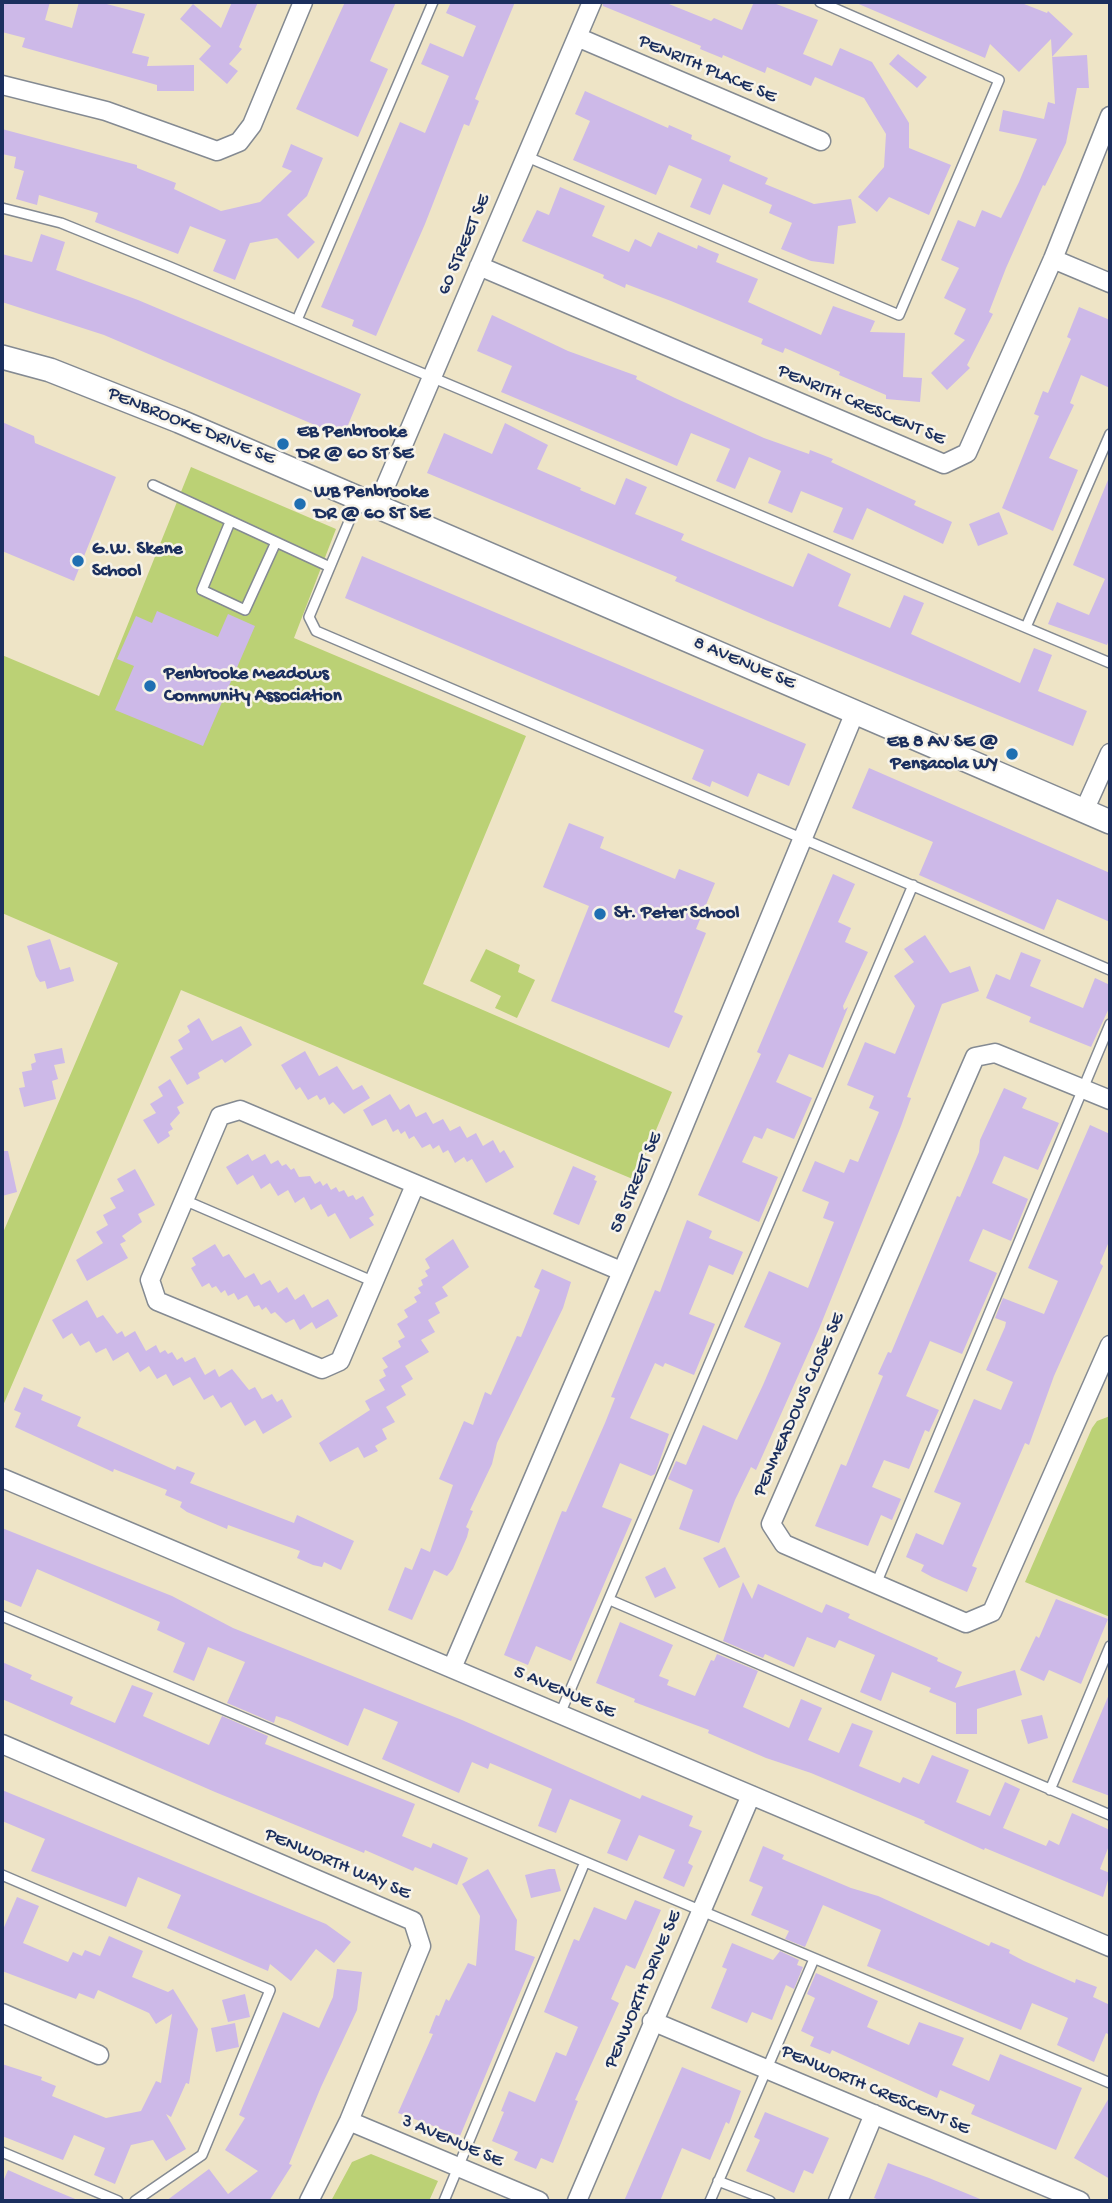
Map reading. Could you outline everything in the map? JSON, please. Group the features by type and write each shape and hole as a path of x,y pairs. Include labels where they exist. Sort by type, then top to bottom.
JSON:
{"street":[{"path":"2,85 106,111 217,151 239,142 252,125 303,2"},
{"name":"60 STREET SE","path":"368,502 431,377 592,2"},
{"name":"PENRITH PLACE SE","path":"577,37 821,141"},
{"name":"PENRITH CRESCENT SE","path":"479,266 944,464 967,453 1053,259 1110,116"},
{"path":"1053,259 1110,283"},
{"name":"PENBROOKE DRIVE SE","path":"2,357 50,370 368,502"},
{"name":"8 AVENUE SE","path":"368,502 1110,822"},
{"name":"58 STREET SE","path":"452,1668 855,712"},
{"path":"1084,811 1110,753"},
{"name":"PENMEADOWS CLOSE SE","path":"1110,1100 995,1053 975,1057 771,1524 784,1544 965,1623 992,1612 1102,1390 1110,1345"},
{"path":"415,1185 340,1361 322,1369 157,1301 150,1280 219,1116 240,1110 621,1271"},
{"name":"5 AVENUE SE","path":"2,1478 1110,1947"},
{"name":"PENWORTH WAY SE","path":"2,1744 413,1920 421,1946 349,2121 309,2201"},
{"name":"PENWORTH DRIVE SE","path":"577,2201 751,1795"},
{"path":"2,2013 99,2055"},
{"name":"PENWORTH CRESCENT SE","path":"652,2021 1080,2201"},
{"path":"838,2201 874,2114"},
{"name":"3 AVENUE SE","path":"349,2121 539,2201"}],"lane":[{"path":"297,320 433,2"},
{"path":"525,156 899,315 999,80 820,2"},
{"path":"2,208 61,223 1110,663"},
{"path":"1026,627 1110,434"},
{"path":"153,485 330,568"},
{"path":"368,502 330,568 309,617 316,631 1110,970"},
{"path":"230,522 202,590 245,610 276,542"},
{"path":"560,1714 913,885"},
{"path":"876,1584 1110,1024"},
{"path":"184,1200 373,1281"},
{"path":"610,1600 1110,1815"},
{"path":"2,1616 1110,2082"},
{"path":"1049,1790 1110,1646"},
{"path":"444,2201 585,1863"},
{"path":"2,1875 270,1990 202,2155 135,2201"},
{"path":"710,2201 814,1959"},
{"path":"2,2152 118,2201"},
{"path":"718,2181 770,2201"}],"green space":[{"path":"191,467 336,529 294,638 526,736 423,984 672,1092 635,1180 181,990 2,1408 2,1235 118,963 2,913 2,655 99,696"},
{"path":"486,949 520,965 518,972 535,980 517,1018 495,1008 501,996 470,981"},
{"path":"1110,1416 1110,1617 1025,1582 1092,1428 1097,1421"},
{"path":"371,2154 438,2181 429,2201 331,2201 352,2162"}],"building":[{"path":"2,2 50,2 45,20 72,28 79,2 99,2 145,14 132,53 149,57 147,66 194,65 194,91 157,91 157,85 22,47 25,38 2,32"},
{"path":"232,2 258,2 239,47 242,49 229,64 238,71 227,84 199,59 211,46 180,19 193,4 221,28"},
{"path":"345,2 396,2 370,61 388,69 358,137 296,109"},
{"path":"451,2 515,2 475,99 479,101 469,126 464,124 425,224 376,336 352,326 354,320 321,307 400,122 425,133 449,76 421,64 430,43 463,57 476,26 446,13"},
{"path":"603,2 664,2 742,30 754,2 771,2 818,20 803,54 832,66 840,48 872,62 909,123 909,148 951,165 929,215 889,197 877,212 858,197 884,167 886,134 864,98 815,77 811,86 767,67 765,73 723,55 722,58 700,49 701,46 603,6"},
{"path":"854,2 1019,2 1047,13 1048,11 1073,34 1052,57 1051,39 1019,72 990,44 985,58"},
{"path":"898,54 927,77 917,88 889,64"},
{"path":"1087,55 1089,88 1077,88 1066,143 1045,186 1043,185 1006,268 989,312 993,314 967,365 970,368 947,390 931,373 965,340 954,334 966,309 944,298 959,268 941,260 958,220 975,227 982,210 1001,218 1037,139 999,131 1003,110 1044,119 1048,102 1055,104 1052,57"},
{"path":"585,91 668,128 669,125 692,135 691,139 731,156 729,161 768,178 765,184 814,204 851,199 856,223 838,226 834,264 811,261 781,249 792,223 769,213 772,205 723,184 710,215 690,207 702,179 669,165 656,195 573,160 590,121 575,114"},
{"path":"2,129 137,165 137,168 176,183 174,189 221,211 260,202 292,171 282,167 291,144 323,158 307,196 287,215 315,242 298,259 277,238 250,243 235,280 213,271 226,240 190,226 178,254 95,222 98,213 39,195 37,205 16,199 24,171 14,168 16,157 2,154"},
{"path":"560,187 605,206 592,236 629,252 635,239 651,247 658,232 697,249 698,245 719,254 716,262 758,279 748,302 821,335 833,306 875,321 870,332 905,333 903,377 922,378 920,402 886,399 886,395 785,348 783,353 761,344 763,339 626,284 625,288 603,278 604,275 522,241 537,210 549,215"},
{"path":"41,234 65,242 56,270 138,300 361,394 343,437 104,335 2,302 2,254 32,262"},
{"path":"1079,307 1110,320 1110,388 1081,375 1070,403 1074,405 1049,458 1078,470 1053,531 1002,508 1039,416 1034,414 1043,391 1048,393 1071,339 1067,337"},
{"path":"492,315 568,351 637,376 636,379 764,438 809,454 810,450 833,459 831,462 916,501 914,505 952,522 943,544 867,508 853,540 833,532 843,508 801,491 792,513 768,503 781,471 749,457 735,489 716,481 730,449 691,433 677,466 501,392 512,366 477,351"},
{"path":"2,422 34,436 35,443 116,477 74,581 2,551"},
{"path":"505,423 548,445 537,469 581,488 580,490 615,505 626,478 647,487 635,514 684,534 681,540 793,587 808,553 851,574 838,606 890,628 904,595 924,603 911,634 1020,683 1034,648 1052,655 1038,691 1087,711 1073,746 768,621 675,581 677,577 427,473 444,433 492,454"},
{"path":"1110,475 1110,637 1107,645 1048,624 1057,602 1089,615 1105,579 1073,565"},
{"path":"999,512 1008,534 978,546 969,524"},
{"path":"362,556 806,744 789,786 758,773 748,797 712,781 710,787 692,779 704,750 345,598"},
{"path":"157,611 218,637 228,614 255,626 203,746 115,710 134,666 117,659 136,616 152,623"},
{"path":"869,768 1110,873 1110,922 1057,899 1044,930 919,875 933,842 852,808"},
{"path":"569,823 604,837 600,848 675,879 679,869 715,883 696,929 706,933 674,1012 683,1016 669,1048 551,1001 589,906 543,887"},
{"path":"833,874 855,884 838,922 851,928 845,942 868,952 843,1006 844,1010 848,1007 823,1068 789,1054 776,1082 812,1098 794,1139 767,1128 762,1139 754,1136 742,1162 778,1177 759,1222 698,1195 761,1054 757,1052"},
{"path":"925,935 950,973 970,966 979,991 942,1004 907,1097 911,1098 901,1126 819,1329 756,1470 751,1467 735,1500 719,1543 679,1529 693,1490 668,1479 676,1461 686,1465 703,1425 737,1440 763,1385 781,1343 744,1327 769,1271 808,1288 834,1222 823,1218 829,1202 802,1191 815,1161 844,1173 850,1159 858,1162 879,1112 869,1108 874,1096 847,1085 865,1042 895,1054 915,1006 894,976 914,962 904,949"},
{"path":"50,939 60,970 70,967 74,981 47,989 45,981 40,982 36,976 27,946"},
{"path":"1021,952 1041,960 1030,986 1083,1008 1095,978 1110,985 1110,1006 1091,1047 1029,1022 1031,1017 986,998 996,974 1010,980"},
{"path":"199,1018 212,1041 241,1026 252,1045 225,1063 222,1059 198,1073 200,1078 187,1085 170,1057 183,1049 178,1040 190,1032 187,1026"},
{"path":"62,1048 65,1063 54,1065 58,1079 52,1081 56,1099 24,1107 19,1088 25,1087 22,1072 32,1070 31,1064 36,1062 34,1054"},
{"path":"305,1051 319,1076 337,1066 353,1090 362,1085 370,1098 344,1114 333,1102 329,1105 325,1097 320,1100 317,1095 308,1100 300,1087 296,1090 281,1065"},
{"path":"170,1079 184,1103 177,1107 180,1113 170,1124 173,1129 168,1132 170,1136 158,1144 143,1120 156,1113 150,1104 163,1096 158,1087"},
{"path":"1004,1088 1027,1098 1022,1108 1059,1123 1038,1170 1004,1156 992,1183 1028,1199 1011,1241 983,1229 969,1261 997,1273 962,1354 930,1341 906,1396 939,1410 929,1432 925,1430 909,1469 884,1460 872,1487 901,1499 892,1520 881,1515 868,1546 815,1526 841,1464 846,1466 883,1376 878,1374 888,1352 891,1353 957,1196 960,1197 979,1152 980,1140"},
{"path":"390,1094 400,1110 409,1104 416,1117 426,1112 433,1124 443,1119 450,1131 460,1126 467,1138 476,1133 483,1146 493,1140 500,1153 504,1150 514,1167 486,1183 472,1159 467,1162 464,1157 455,1163 448,1150 443,1153 439,1145 433,1149 430,1144 422,1148 414,1136 409,1139 405,1131 401,1134 398,1129 393,1132 386,1119 372,1126 363,1110"},
{"path":"1090,1125 1110,1134 1110,1239 1100,1263 1103,1266 1054,1376 1029,1445 1025,1443 972,1566 977,1568 967,1592 921,1571 924,1565 906,1557 916,1533 943,1545 961,1503 934,1492 974,1399 1001,1410 1013,1382 986,1370 1005,1327 1006,1322 995,1318 1003,1298 1044,1314 1058,1281 1028,1268"},
{"path":"2,1151 8,1151 17,1192 2,1196"},
{"path":"248,1154 252,1161 265,1154 271,1164 278,1160 282,1166 286,1164 291,1170 294,1168 299,1177 310,1176 315,1184 320,1181 323,1186 327,1183 331,1190 336,1187 339,1192 344,1190 348,1197 353,1195 356,1200 363,1196 374,1215 369,1218 374,1225 350,1239 335,1213 328,1217 321,1204 311,1210 304,1197 295,1203 288,1190 278,1196 270,1183 261,1189 253,1175 237,1185 226,1167"},
{"path":"573,1166 596,1176 594,1180 597,1181 579,1225 553,1214"},
{"path":"135,1169 155,1205 138,1214 142,1222 122,1236 126,1241 120,1244 128,1258 87,1281 76,1260 103,1243 96,1232 108,1225 103,1215 116,1208 110,1198 124,1191 117,1179"},
{"path":"687,1220 712,1231 709,1238 743,1252 733,1275 709,1265 689,1314 715,1324 694,1375 665,1363 663,1367 655,1363 630,1418 669,1434 655,1474 651,1476 620,1463 602,1507 632,1519 571,1661 536,1646 528,1665 504,1655 562,1511 566,1512 605,1423 615,1398 611,1397 655,1290 660,1292"},
{"path":"453,1239 469,1267 442,1287 448,1296 435,1303 440,1313 428,1320 435,1332 421,1340 429,1352 405,1366 413,1379 401,1386 406,1395 386,1407 395,1422 382,1429 387,1439 375,1446 378,1451 364,1458 358,1447 330,1462 319,1443 370,1410 365,1401 385,1390 379,1380 386,1376 383,1370 388,1367 382,1358 401,1347 398,1341 405,1337 397,1324 408,1317 404,1310 417,1302 414,1297 421,1293 418,1288 423,1285 421,1280 428,1276 425,1271 430,1268 425,1259"},
{"path":"215,1244 223,1257 229,1254 245,1278 254,1273 261,1285 270,1280 278,1293 287,1287 295,1300 304,1294 312,1308 328,1299 338,1316 316,1329 312,1322 300,1330 294,1319 286,1323 275,1312 271,1314 266,1307 262,1310 259,1305 254,1307 247,1295 238,1300 234,1293 228,1296 225,1290 221,1293 216,1286 212,1288 209,1283 202,1287 191,1268 196,1265 192,1258"},
{"path":"542,1269 571,1282 563,1308 497,1443 492,1464 470,1510 473,1511 466,1527 469,1529 467,1537 453,1569 447,1576 434,1570 412,1620 388,1610 405,1567 412,1570 421,1548 430,1552 453,1485 439,1479 464,1421 473,1425 485,1392 491,1395 517,1336 521,1337 540,1290 534,1287"},
{"path":"87,1300 97,1318 103,1315 117,1334 122,1331 125,1337 135,1331 146,1351 156,1345 160,1353 165,1350 168,1354 172,1352 177,1360 182,1357 185,1362 195,1357 205,1375 215,1369 219,1377 232,1369 249,1390 255,1387 262,1399 272,1394 277,1402 282,1399 292,1417 263,1434 255,1420 245,1426 231,1402 221,1408 213,1395 204,1400 190,1377 173,1386 166,1374 157,1379 149,1366 140,1372 128,1352 113,1361 106,1348 96,1353 89,1341 80,1346 72,1333 63,1339 52,1320"},
{"path":"24,1387 43,1395 41,1400 81,1417 77,1426 175,1470 177,1466 195,1473 190,1483 294,1523 297,1515 354,1541 341,1570 324,1562 322,1567 313,1565 297,1558 300,1551 228,1525 227,1529 187,1512 180,1507 182,1502 165,1495 167,1490 114,1469 113,1472 15,1427 21,1413 14,1410"},
{"path":"2,1528 172,1596 233,1628 462,1720 640,1799 642,1795 693,1816 689,1826 702,1831 688,1863 693,1866 684,1887 663,1878 675,1850 639,1835 627,1861 607,1853 621,1820 570,1799 556,1833 538,1826 552,1789 490,1763 488,1769 472,1762 459,1793 382,1759 398,1722 364,1708 348,1746 288,1720 276,1716 274,1723 227,1703 245,1662 208,1647 194,1681 173,1672 185,1643 157,1630 160,1622 37,1569 21,1607 2,1599"},
{"path":"725,1547 740,1577 719,1588 703,1558"},
{"path":"665,1567 676,1588 655,1598 645,1577"},
{"path":"743,1582 752,1599 758,1584 822,1613 826,1604 850,1614 848,1618 938,1658 937,1661 962,1672 955,1688 1015,1670 1022,1695 977,1709 977,1734 956,1734 956,1703 929,1692 931,1688 892,1672 881,1701 860,1692 875,1655 839,1640 835,1648 807,1637 794,1667 765,1654 763,1658 723,1641"},
{"path":"1056,1599 1108,1619 1081,1684 1049,1670 1044,1681 1020,1670 1036,1636 1039,1638"},
{"path":"620,1622 673,1645 659,1676 669,1680 667,1685 695,1696 711,1660 714,1661 717,1654 758,1671 743,1707 789,1728 801,1699 822,1708 808,1740 839,1753 852,1723 873,1731 859,1766 900,1783 903,1777 919,1784 932,1755 969,1770 956,1802 990,1816 1005,1782 1020,1789 1003,1828 1046,1846 1049,1840 1059,1845 1072,1813 1110,1830 1110,1843 1100,1869 1110,1873 1103,1897 985,1848 984,1850 924,1823 925,1821 811,1773 766,1758 708,1733 709,1730 634,1702 635,1699 596,1683"},
{"path":"2,1662 32,1675 30,1679 73,1697 70,1704 115,1723 132,1685 153,1693 143,1716 209,1745 222,1716 268,1736 265,1744 415,1804 402,1836 431,1848 433,1843 468,1858 457,1885 415,1867 413,1871 365,1850 364,1853 215,1792 2,1699"},
{"path":"1110,1692 1110,1796 1072,1782"},
{"path":"1042,1715 1048,1738 1028,1744 1021,1720"},
{"path":"2,1790 326,1924 351,1942 334,1963 316,1949 291,1981 270,1964 268,1971 167,1928 181,1895 138,1877 126,1907 31,1871 45,1839 2,1821"},
{"path":"763,1846 784,1855 782,1859 851,1888 878,1896 989,1946 991,1942 1010,1950 1009,1953 1024,1961 1075,1983 1076,1979 1097,1987 1093,1997 1110,2005 1110,2035 1106,2033 1094,2062 1057,2045 1068,2018 1032,2003 1021,2030 867,1966 881,1930 823,1905 805,1947 785,1939 789,1931 751,1915 763,1887 749,1881"},
{"path":"488,1869 517,1920 515,1950 535,1957 460,2136 398,2113 433,2034 429,2033 436,2015 439,2016 446,1999 449,2001 468,1963 476,1966 480,1916 462,1884"},
{"path":"555,1869 561,1891 531,1898 525,1875"},
{"path":"17,1897 39,1906 23,1943 68,1962 73,1952 82,1956 85,1950 100,1956 109,1936 143,1951 132,1977 168,1992 173,1989 198,2029 189,2084 186,2083 171,2117 166,2114 186,2149 166,2161 153,2140 131,2145 115,2184 94,2175 105,2148 74,2135 63,2160 2,2136 2,2064 42,2077 41,2080 56,2086 52,2096 106,2118 141,2111 156,2081 161,2083 172,2014 156,2024 149,2013 98,1990 94,1999 79,1993 76,1999 2,1971 2,1932"},
{"path":"635,1900 661,1910 635,1969 626,1965 611,1999 619,2003 575,2100 578,2101 553,2163 541,2158 536,2169 514,2160 518,2152 492,2141 509,2091 535,2102 556,2052 566,2056 578,2027 544,2012 574,1939 579,1941 594,1907 626,1920"},
{"path":"732,1943 773,1960 780,1951 799,1960 797,1965 803,1967 794,1989 786,1985 772,2020 752,2012 747,2023 711,2008 727,1969 722,1967"},
{"path":"337,1969 362,1972 357,2010 321,2087 289,2164 292,2165 269,2201 166,2201 209,2169 228,2194 258,2171 225,2150 245,2118 239,2115 283,2012 319,2028 333,1997"},
{"path":"816,1973 878,2001 867,2027 909,2045 919,2022 964,2038 952,2065 989,2081 1000,2054 1082,2088 1056,2150 971,2114 975,2105 940,2090 937,2098 832,2050 830,2054 810,2046 814,2037 801,2031 815,1998 807,1994"},
{"path":"245,1994 250,2017 228,2022 222,2000"},
{"path":"235,2023 239,2047 216,2052 211,2028"},
{"path":"682,2067 741,2091 729,2124 726,2122 710,2160 682,2148 660,2201 624,2201"},
{"path":"1110,2096 1110,2179 1074,2158"},
{"path":"765,2112 829,2138 813,2174 804,2170 794,2193 746,2171 760,2140 754,2137"},
{"path":"888,2163 985,2201 882,2201 874,2198"},
{"path":"8,2170 80,2201 2,2201 2,2184"}],"place":[{"name":"EB Penbrooke DR @ 60 ST SE","path":"283,444"},
{"name":"WB Penbrooke DR @ 60 ST SE","path":"300,504"},
{"name":"G.W. Skene School","path":"78,561"},
{"name":"Penbrooke Meadows Community Association","path":"150,686"},
{"name":"EB 8 AV SE @ Pensacola WY","path":"1012,754"},
{"name":"St. Peter School","path":"600,914"}]}
